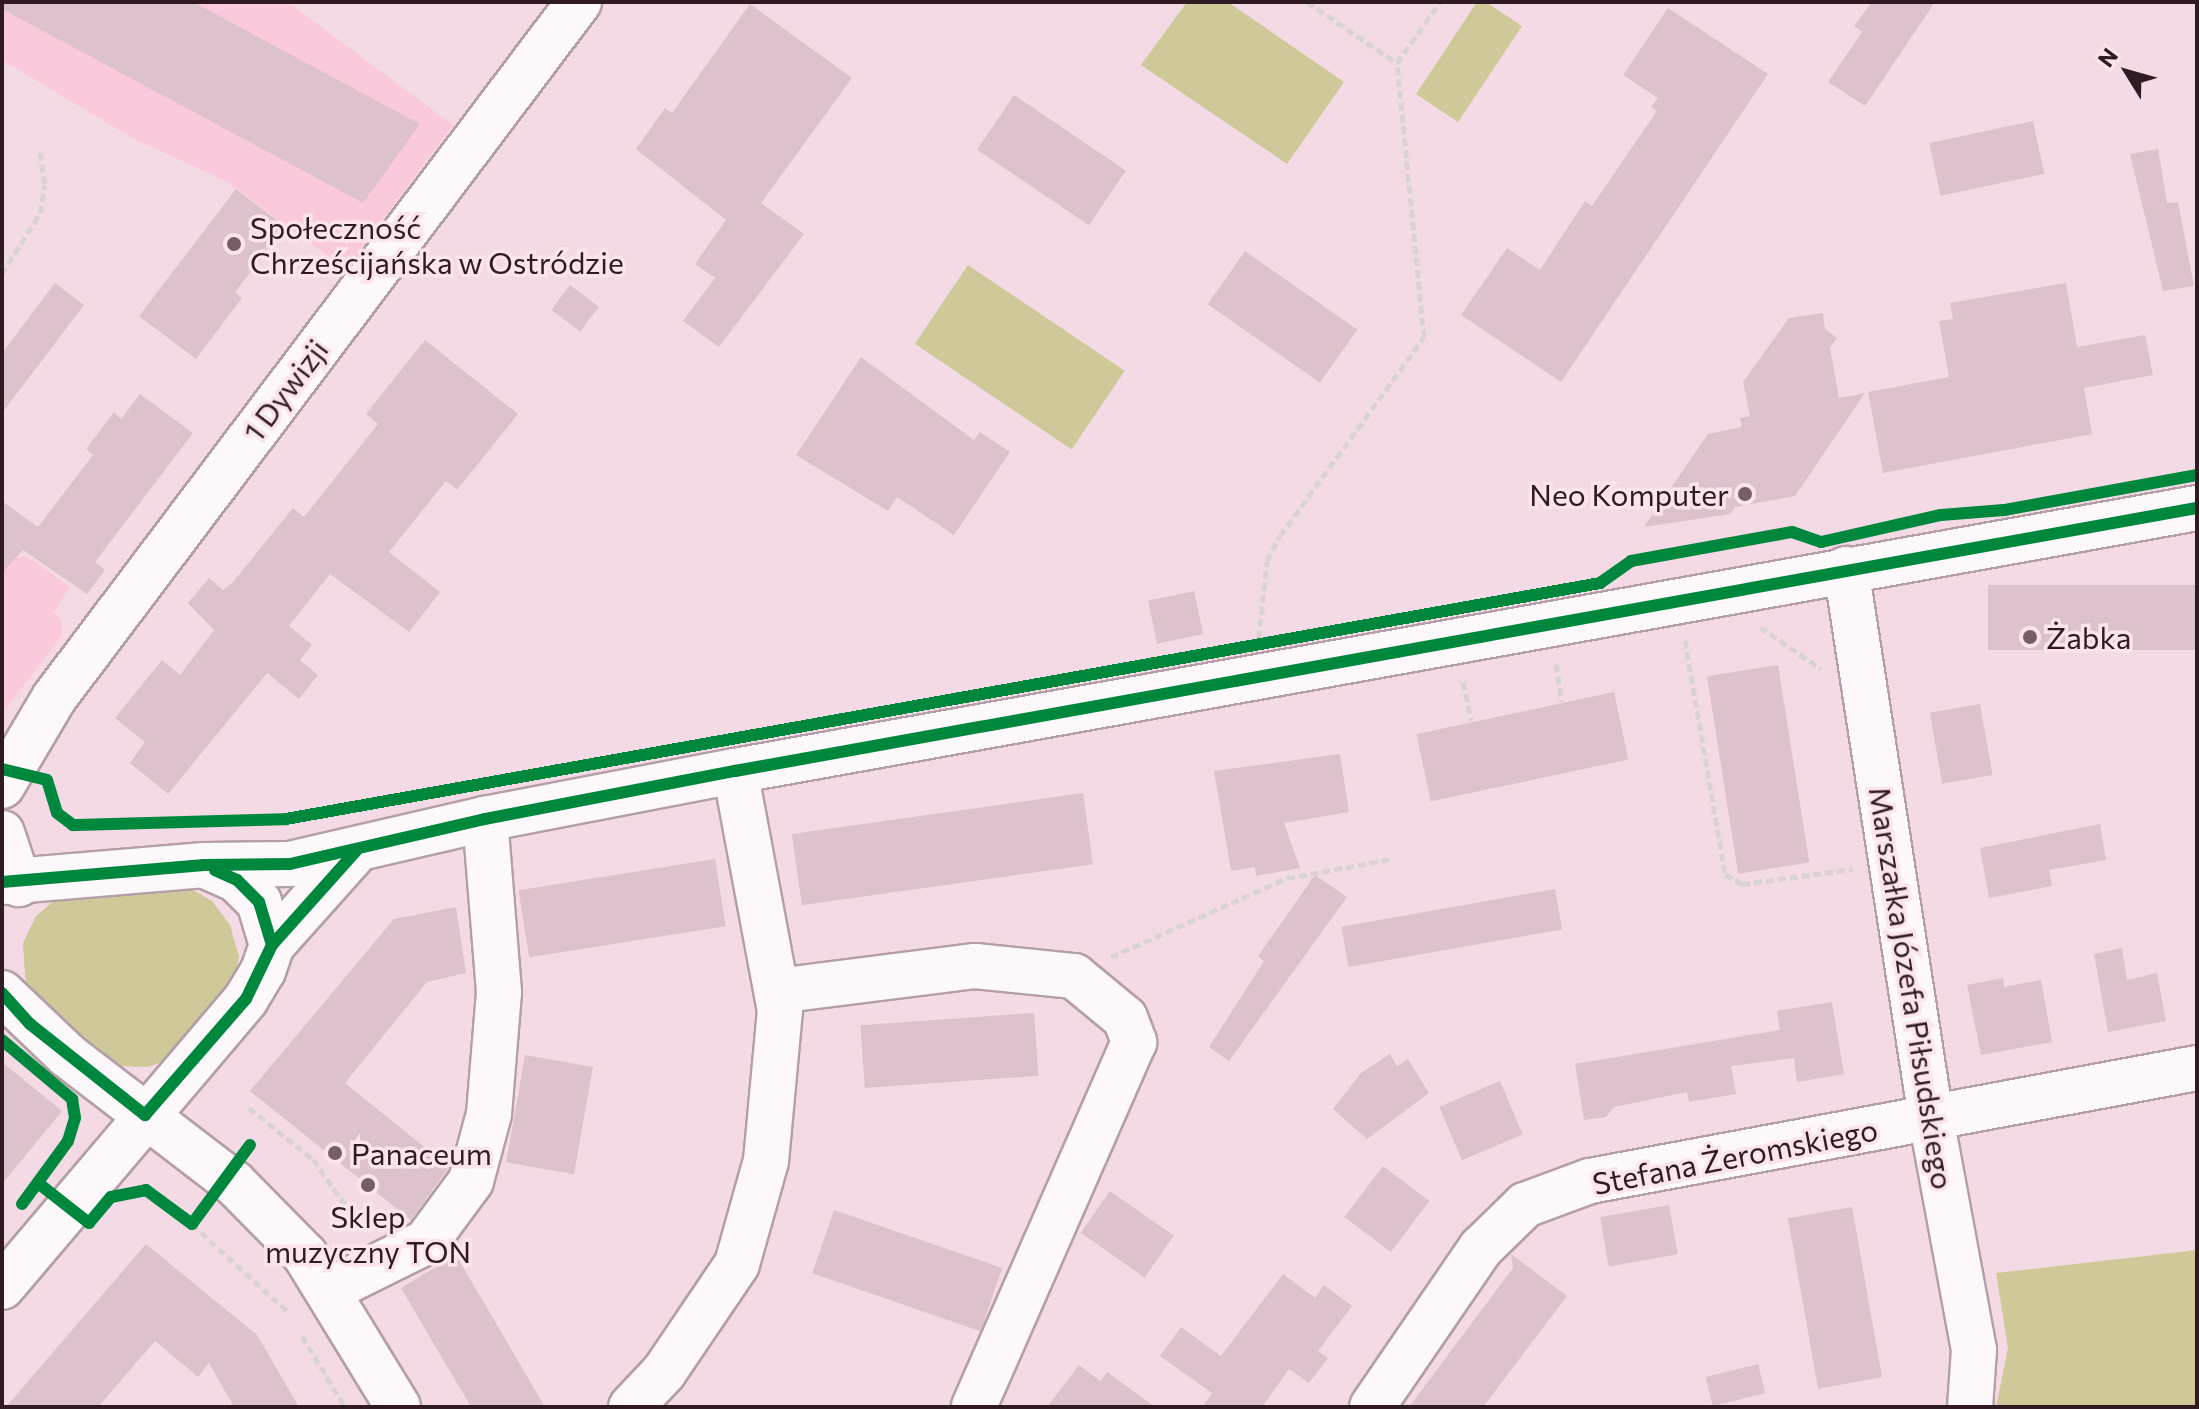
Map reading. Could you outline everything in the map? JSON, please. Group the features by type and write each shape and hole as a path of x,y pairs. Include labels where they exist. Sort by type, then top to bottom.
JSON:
{"street":[{"name":"1 Dywizji","path":"2,786 54,698 579,2"},
{"path":"2,833 8,890 204,865 256,868 357,850 485,819 735,771 2197,508"},
{"name":"Marszałka Józefa Piłsudskiego","path":"1846,569 1931,1118 1974,1350 1970,1407"},
{"path":"631,1407 664,1372 737,1264 766,1161 777,991 735,771"},
{"path":"329,1290 426,1242 471,1181 489,1114 499,992 485,819"},
{"path":"2,1287 246,999 272,945 357,850"},
{"path":"204,865 237,880 259,902 272,945"},
{"path":"777,991 975,966 1074,976 1125,1018 1134,1042 974,1407"},
{"path":"2,993 30,1024 234,1183 305,1255 398,1407"},
{"name":"Stefana Żeromskiego","path":"1372,1407 1481,1248 1525,1205 1590,1181 2197,1068"}],"path":[{"path":"1307,2 1397,63"},
{"path":"1258,643 1267,561 1280,536 1424,337 1397,63 1440,2"},
{"path":"2,274 40,213 45,184 40,152"},
{"path":"1758,626 1831,675"},
{"path":"1683,628 1725,874 1742,884 1859,868"},
{"path":"1554,652 1562,702"},
{"path":"1461,670 1471,720"},
{"path":"1074,976 1260,888 1393,859"},
{"path":"249,1108 313,1159 365,1233"},
{"path":"192,1224 288,1312 345,1407"}],"shaded area":[{"path":"2,2 288,2 453,125 346,269 224,180 136,140 2,60"},
{"path":"1187,2 1228,2 1344,82 1287,164 1141,65"},
{"path":"1477,2 1486,2 1522,26 1458,122 1416,94"},
{"path":"968,265 1125,371 1072,449 915,344"},
{"path":"2,547 19,559 25,555 70,587 53,613 61,619 62,635 2,714"},
{"path":"185,885 212,901 230,925 239,957 232,990 172,1059 147,1067 113,1066 26,990 23,943 36,916 63,893"},
{"path":"2197,1250 2197,1407 1996,1407 2008,1348 1996,1273"}],"building":[{"path":"2,2 193,2 420,124 363,203 2,9"},
{"path":"1872,2 1935,2 1865,106 1828,82 1862,32 1854,26"},
{"path":"750,4 852,78 761,203 804,234 719,347 683,321 715,278 695,264 726,220 636,149 665,108 672,113"},
{"path":"1668,8 1768,74 1561,382 1461,315 1507,248 1540,270 1585,201 1592,206 1657,111 1651,107 1658,98 1623,75"},
{"path":"1014,95 1126,170 1089,225 977,150"},
{"path":"2033,121 2044,174 1941,196 1929,143"},
{"path":"2158,149 2167,203 2178,202 2194,286 2163,291 2130,154"},
{"name":"Społeczność Chrześcijańska w Ostródzie","path":"236,189 286,227 235,292 242,298 196,359 139,316"},
{"path":"1245,251 1357,330 1320,383 1208,304"},
{"path":"55,283 84,305 2,413 2,353"},
{"path":"2066,283 2077,347 2145,335 2153,375 2084,388 2092,434 1883,473 1868,392 1949,377 1939,321 1953,319 1950,303"},
{"path":"570,285 599,307 580,331 551,310"},
{"path":"1823,313 1825,329 1837,338 1830,348 1839,398 1865,393 1795,496 1735,507 1730,514 1644,527 1708,434 1742,427 1740,418 1750,416 1743,382 1789,318"},
{"path":"425,340 518,414 457,490 446,481 389,552 440,592 409,632 330,574 289,626 312,645 300,660 318,675 299,699 267,673 168,794 130,763 145,742 115,718 162,660 180,675 214,630 188,603 209,578 223,590 233,582 293,508 304,517 378,424 366,414"},
{"path":"861,357 974,440 980,432 1010,452 954,535 897,497 888,511 796,455"},
{"path":"140,394 193,433 95,562 105,570 87,594 23,550 2,573 2,501 38,527 93,455 86,449 114,412 121,419"},
{"path":"1988,585 2197,585 2197,650 1988,650"},
{"path":"1194,591 1203,634 1157,644 1148,601"},
{"path":"1778,665 1809,863 1738,874 1707,676"},
{"path":"1614,692 1628,759 1431,801 1416,734"},
{"path":"1980,704 1993,775 1942,784 1930,713"},
{"path":"1340,754 1349,812 1284,823 1300,868 1256,876 1255,867 1231,871 1214,771"},
{"path":"1083,793 1093,864 802,905 792,834"},
{"path":"2100,824 2106,860 2049,870 2052,886 1989,898 1980,848"},
{"path":"715,859 726,926 529,957 518,890"},
{"path":"1315,875 1347,897 1229,1061 1209,1047 1264,961 1258,956"},
{"path":"1555,889 1562,929 1348,967 1341,927"},
{"path":"456,907 466,973 427,982 345,1083 449,1167 411,1220 250,1091 394,919"},
{"path":"2122,948 2127,980 2157,973 2166,1021 2108,1032 2094,954"},
{"path":"2003,978 2004,987 2041,980 2052,1042 1981,1055 1967,985"},
{"path":"1832,1002 1844,1074 1797,1082 1794,1058 1731,1066 1736,1094 1689,1102 1687,1092 1614,1107 1606,1117 1584,1120 1575,1064 1780,1030 1777,1011"},
{"path":"1034,1013 1038,1076 865,1088 860,1025"},
{"path":"1390,1054 1397,1066 1408,1059 1429,1093 1367,1139 1333,1109 1361,1073"},
{"path":"525,1055 593,1067 574,1174 506,1162"},
{"path":"2,1062 62,1111 2,1184"},
{"path":"1500,1081 1523,1134 1462,1160 1439,1107"},
{"path":"1383,1166 1429,1201 1391,1252 1344,1217"},
{"path":"1110,1191 1174,1236 1145,1278 1081,1233"},
{"path":"1669,1205 1678,1254 1609,1266 1600,1217"},
{"path":"1852,1207 1882,1377 1818,1389 1788,1218"},
{"path":"834,1210 1002,1268 980,1331 812,1273"},
{"path":"146,1244 257,1335 299,1407 234,1407 209,1363 198,1377 155,1341 98,1407 6,1407"},
{"path":"1511,1254 1567,1296 1483,1407 1409,1407 1513,1268"},
{"path":"456,1255 545,1407 471,1407 401,1288"},
{"path":"1283,1274 1315,1298 1324,1285 1352,1306 1318,1351 1328,1358 1309,1383 1289,1369 1262,1407 1202,1407 1212,1393 1160,1356 1181,1327 1221,1356"},
{"path":"1758,1364 1765,1393 1713,1406 1706,1377"},
{"path":"1079,1365 1100,1381 1107,1372 1155,1407 1047,1407"}],"cycle path":[{"path":"2,769 47,780 57,813 73,825 286,819 1600,583 1631,561 1792,532 1821,542 1941,515 2004,510 2197,475"},
{"path":"2,882 204,865 290,864 485,819 735,771 2197,508"},
{"path":"272,945 357,850"},
{"path":"2,993 30,1024 145,1115 246,999 272,945 259,902 237,880 215,870"},
{"path":"2,1040 72,1099 75,1118 68,1141 22,1204"},
{"path":"38,1183 89,1223 111,1197 146,1190 192,1224 250,1145"}],"place":[{"name":"Społeczność Chrześcijańska w Ostródzie","path":"234,244"},
{"name":"Neo Komputer","path":"1745,494"},
{"name":"Żabka","path":"2030,637"},
{"name":"Panaceum","path":"335,1153"},
{"name":"Sklep muzyczny TON","path":"368,1185"}]}
